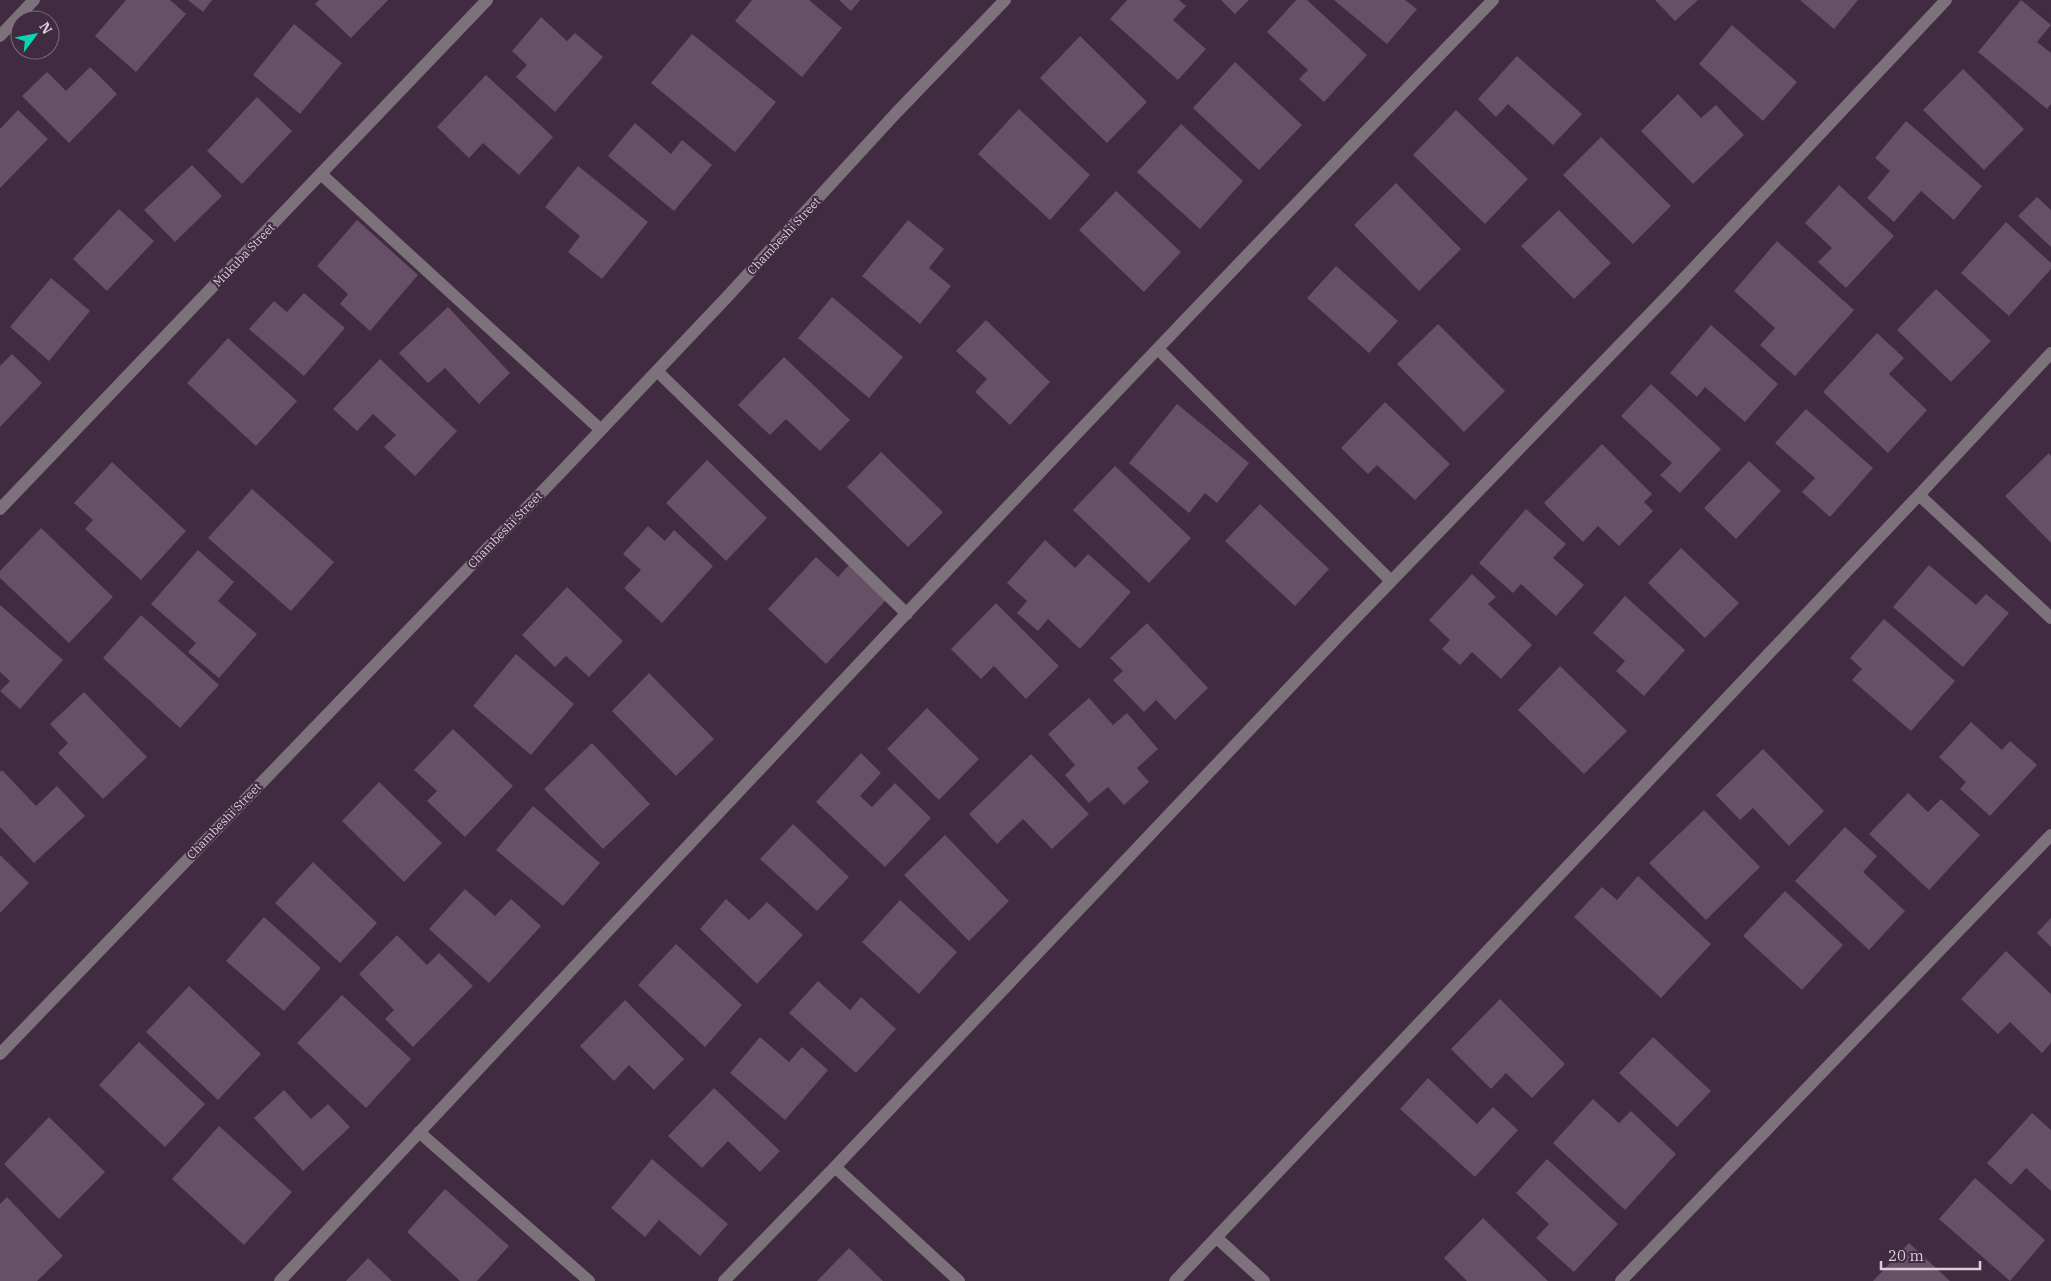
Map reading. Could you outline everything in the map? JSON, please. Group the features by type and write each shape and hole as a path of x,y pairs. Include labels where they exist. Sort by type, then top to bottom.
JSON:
{"street":[{"path":"0,36 34,0"},
{"name":"Mukuba Street","path":"0,509 487,0"},
{"name":"Chambeshi Street","path":"0,1054 601,430 734,290 897,112 1005,0"},
{"path":"280,1281 907,614 1493,0"},
{"path":"724,1281 835,1167 1391,581 1671,292 1946,0"},
{"path":"321,174 601,430"},
{"path":"1158,349 1391,581"},
{"path":"1175,1281 1920,495 2051,353"},
{"path":"657,371 907,614"},
{"path":"1920,495 2051,618"},
{"path":"1621,1281 2051,835"},
{"path":"419,1132 589,1281"},
{"path":"835,1167 959,1281"},
{"path":"1217,1238 1264,1281"}],"building":[{"path":"126,0 170,0 186,14 136,72 95,36"},
{"path":"188,0 212,0 203,12"},
{"path":"319,0 388,0 351,38 315,4"},
{"path":"752,0 809,0 842,28 802,77 735,21"},
{"path":"839,0 860,0 851,11"},
{"path":"1127,0 1179,0 1186,6 1173,20 1206,49 1178,80 1110,19"},
{"path":"1221,0 1249,0 1235,14"},
{"path":"1296,0 1307,0 1367,55 1324,102 1299,79 1308,70 1267,32"},
{"path":"1334,0 1405,0 1417,9 1387,44"},
{"path":"1655,0 1698,0 1675,21"},
{"path":"1800,0 1858,0 1834,29"},
{"path":"2021,0 2051,25 2037,42 2051,53 2051,104 2047,109 1978,52"},
{"path":"541,17 567,41 575,33 603,57 555,112 516,77 527,65 512,51"},
{"path":"294,24 342,63 300,114 253,75"},
{"path":"1732,25 1797,82 1763,121 1699,64"},
{"path":"692,34 776,102 735,152 651,83"},
{"path":"1080,36 1147,102 1107,143 1040,78"},
{"path":"1517,56 1582,114 1553,145 1508,104 1496,117 1478,99"},
{"path":"1235,62 1302,125 1259,170 1193,108"},
{"path":"90,67 117,94 69,143 22,96 47,72 66,91"},
{"path":"1963,69 2024,129 1984,170 1923,110"},
{"path":"486,75 553,137 519,175 483,143 469,158 437,127"},
{"path":"1678,94 1701,118 1716,105 1744,135 1693,184 1641,131"},
{"path":"257,97 292,131 242,184 207,151"},
{"path":"1019,109 1090,175 1050,220 978,154"},
{"path":"18,110 48,139 0,188 0,129"},
{"path":"1456,110 1528,179 1485,224 1413,155"},
{"path":"1906,121 1982,186 1954,220 1921,191 1894,222 1867,198 1890,171 1875,158"},
{"path":"635,123 671,154 682,140 712,165 674,211 608,156"},
{"path":"1181,124 1243,181 1200,229 1137,172"},
{"path":"1601,137 1671,206 1633,244 1563,175"},
{"path":"192,165 222,196 175,242 144,210"},
{"path":"578,166 648,222 602,279 568,252 580,236 545,207"},
{"path":"1396,183 1461,249 1419,291 1354,225"},
{"path":"1839,185 1894,236 1846,288 1818,262 1832,248 1805,223"},
{"path":"1116,191 1181,252 1144,292 1079,230"},
{"path":"2037,197 2051,210 2051,247 2018,216"},
{"path":"119,209 154,241 107,291 73,259"},
{"path":"1559,210 1611,263 1574,299 1521,246"},
{"path":"357,220 418,275 370,331 340,304 348,294 317,266"},
{"path":"908,220 944,249 929,268 951,286 920,324 862,276"},
{"path":"2006,222 2051,263 2051,269 2009,316 1961,273"},
{"path":"1777,241 1854,310 1795,376 1760,345 1775,328 1734,291"},
{"path":"1336,266 1398,321 1369,353 1307,298"},
{"path":"51,278 90,311 49,361 10,327"},
{"path":"1936,289 1991,341 1951,382 1897,330"},
{"path":"304,293 345,328 304,376 249,329 274,301 287,312"},
{"path":"832,297 903,357 869,398 798,338"},
{"path":"448,307 510,373 479,404 445,368 428,383 399,353"},
{"path":"986,320 1050,382 1010,425 975,392 987,379 956,351"},
{"path":"1438,324 1505,391 1464,432 1397,364"},
{"path":"1711,325 1778,384 1745,422 1705,387 1697,397 1670,373"},
{"path":"1877,333 1904,358 1889,374 1927,410 1888,453 1823,392"},
{"path":"228,338 297,401 256,446 187,383"},
{"path":"12,354 42,383 0,427 0,366"},
{"path":"784,357 850,420 820,451 786,419 770,435 738,405"},
{"path":"380,359 457,431 415,476 384,447 396,435 373,414 357,431 333,409"},
{"path":"1651,384 1721,449 1680,493 1660,475 1672,463 1621,416"},
{"path":"1385,402 1450,464 1415,500 1377,465 1368,474 1341,448"},
{"path":"1177,404 1249,463 1217,503 1205,493 1189,513 1129,463"},
{"path":"1806,409 1873,468 1830,517 1802,492 1815,478 1775,443"},
{"path":"1602,444 1652,494 1644,502 1653,511 1619,546 1598,526 1583,542 1544,503"},
{"path":"881,452 943,512 908,547 847,487"},
{"path":"2049,453 2051,456 2051,543 2005,496"},
{"path":"707,460 767,518 726,561 666,503"},
{"path":"1749,461 1781,491 1736,539 1704,508"},
{"path":"112,462 186,531 141,580 85,529 93,520 74,503"},
{"path":"1115,466 1191,538 1149,583 1073,510"},
{"path":"252,489 334,562 291,611 208,538"},
{"path":"1260,504 1329,569 1295,606 1225,541"},
{"path":"1526,509 1566,544 1553,558 1584,585 1556,616 1521,584 1513,593 1479,563"},
{"path":"648,526 665,541 674,530 713,566 662,623 624,588 641,570 623,554"},
{"path":"41,528 113,597 69,643 0,578 0,571"},
{"path":"1045,540 1075,568 1088,554 1131,592 1080,649 1048,619 1038,631 1017,613 1027,601 1007,583"},
{"path":"1681,548 1739,603 1705,638 1648,583"},
{"path":"198,550 234,582 218,601 257,634 219,678 188,652 196,643 151,604"},
{"path":"816,557 838,577 849,565 886,600 826,664 768,609"},
{"path":"1929,565 1976,605 1986,594 2009,613 1963,667 1893,607"},
{"path":"1472,574 1496,597 1488,604 1532,645 1501,679 1472,652 1460,665 1442,649 1450,640 1429,620"},
{"path":"567,587 623,641 589,677 566,656 555,667 522,635"},
{"path":"1625,596 1685,650 1644,696 1616,671 1625,661 1593,633"},
{"path":"996,603 1059,666 1026,699 994,666 981,679 951,649"},
{"path":"0,605 63,660 20,709 0,691 10,681 0,672"},
{"path":"141,615 219,685 180,728 103,658"},
{"path":"1884,619 1955,681 1911,731 1852,680 1862,669 1850,658"},
{"path":"1147,623 1208,688 1175,720 1156,700 1144,712 1113,680 1123,671 1110,658"},
{"path":"516,654 574,704 531,755 473,706"},
{"path":"1560,666 1627,731 1584,774 1518,710"},
{"path":"649,673 714,739 676,776 612,711"},
{"path":"84,692 147,757 103,799 58,753 68,743 50,724"},
{"path":"1089,698 1113,725 1127,713 1158,749 1137,768 1149,782 1124,805 1108,787 1089,803 1065,775 1075,765 1048,734"},
{"path":"927,708 979,759 939,800 887,749"},
{"path":"1971,722 2002,750 2010,741 2037,765 1990,816 1960,789 1966,782 1939,757"},
{"path":"453,729 513,786 465,837 427,801 437,791 414,770"},
{"path":"592,743 650,804 603,849 544,789"},
{"path":"1763,749 1824,811 1789,846 1753,808 1740,820 1716,795"},
{"path":"861,753 881,773 860,796 872,807 895,783 931,818 885,867 816,802"},
{"path":"1031,754 1089,814 1052,849 1023,819 997,844 969,814"},
{"path":"2,770 36,806 57,786 85,816 34,863 0,827 0,772"},
{"path":"379,782 442,843 404,882 342,821"},
{"path":"1908,793 1928,812 1941,799 1980,835 1929,890 1869,834"},
{"path":"533,806 600,863 563,906 496,850"},
{"path":"1704,810 1760,867 1706,920 1649,863"},
{"path":"793,824 849,877 817,911 760,859"},
{"path":"1845,827 1877,856 1863,872 1905,911 1869,950 1795,881"},
{"path":"945,835 1009,901 969,941 904,875"},
{"path":"0,855 29,883 0,913"},
{"path":"313,862 377,923 340,963 275,903"},
{"path":"1638,876 1711,944 1661,998 1574,917 1602,887 1617,900"},
{"path":"465,889 495,916 511,899 541,926 489,983 429,929"},
{"path":"1785,891 1843,945 1802,990 1743,936"},
{"path":"726,899 749,920 767,902 803,935 757,984 700,929"},
{"path":"900,900 957,952 919,994 862,942"},
{"path":"264,917 321,968 284,1011 226,961"},
{"path":"2051,918 2051,947 2037,933"},
{"path":"397,935 427,965 439,953 473,986 413,1047 385,1019 394,1010 359,974"},
{"path":"676,944 742,1005 705,1047 638,985"},
{"path":"2006,951 2051,994 2051,1043 2042,1053 2010,1022 1998,1034 1961,999"},
{"path":"818,981 850,1010 861,997 896,1029 856,1073 789,1013"},
{"path":"189,986 261,1054 218,1100 146,1032"},
{"path":"342,995 411,1059 366,1108 297,1043"},
{"path":"1500,999 1565,1064 1532,1098 1506,1073 1491,1089 1451,1049"},
{"path":"625,1000 684,1059 654,1090 629,1065 614,1081 580,1046"},
{"path":"760,1037 789,1062 802,1047 828,1070 785,1120 730,1073"},
{"path":"1653,1037 1711,1091 1677,1127 1619,1073"},
{"path":"139,1042 205,1104 165,1147 99,1085"},
{"path":"1428,1078 1477,1124 1493,1107 1518,1130 1475,1177 1400,1109"},
{"path":"714,1088 780,1151 760,1172 728,1141 702,1168 668,1136"},
{"path":"284,1090 311,1119 328,1104 350,1127 303,1171 254,1118"},
{"path":"1593,1099 1619,1123 1631,1111 1676,1154 1625,1210 1553,1143"},
{"path":"2032,1113 2051,1130 2051,1191 2026,1168 2011,1185 1987,1163"},
{"path":"49,1117 105,1172 59,1219 4,1164"},
{"path":"219,1126 292,1192 244,1245 172,1179"},
{"path":"652,1159 728,1224 700,1256 659,1220 645,1237 611,1208"},
{"path":"1547,1159 1618,1224 1574,1272 1536,1238 1549,1224 1516,1193"},
{"path":"1975,1178 2045,1240 2010,1281 1939,1219"},
{"path":"445,1189 509,1246 477,1281 460,1281 407,1232"},
{"path":"7,1197 63,1256 37,1281 0,1281 0,1204"},
{"path":"1483,1218 1548,1281 1467,1281 1444,1258"},
{"path":"1909,1243 1950,1281 1873,1281"},
{"path":"849,1248 883,1281 817,1281"},
{"path":"368,1258 392,1281 346,1281"}]}
